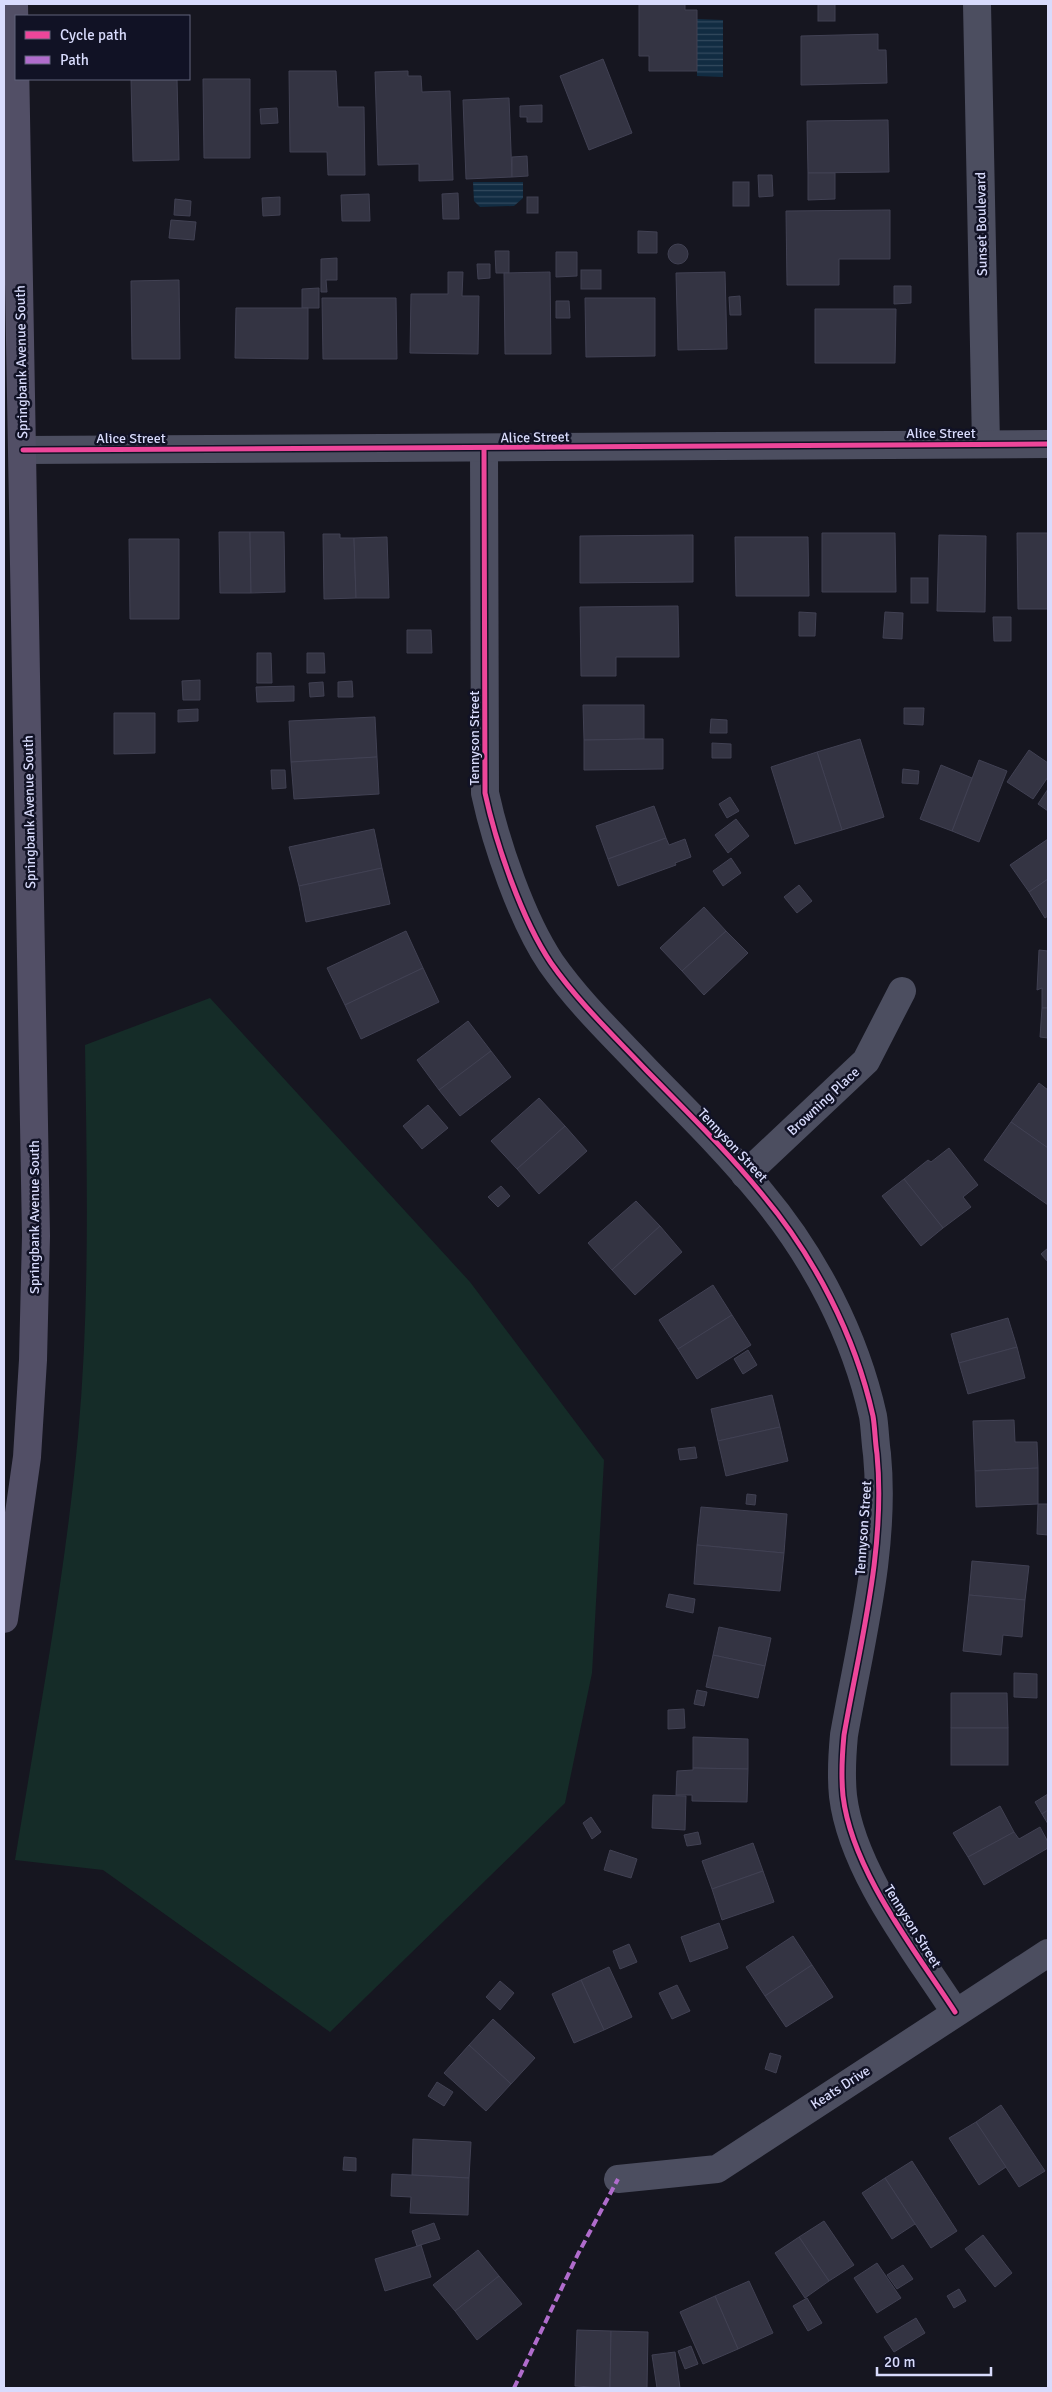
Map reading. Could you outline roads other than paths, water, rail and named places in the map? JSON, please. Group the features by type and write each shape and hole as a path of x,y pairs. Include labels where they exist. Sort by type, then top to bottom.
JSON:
{"main road":[{"name":"Springbank Avenue South","path":"14,4 15,54"},
{"name":"Springbank Avenue South","path":"4,1619 27,1457 33,1360 36,1236 16,80"}],"street":[{"name":"Sunset Boulevard","path":"977,4 986,444"},
{"name":"Alice Street","path":"23,450 1048,444"},
{"name":"Tennyson Street","path":"484,448 485,793 490,815 504,859 524,910 549,959 580,1001 745,1175 790,1232 834,1307 856,1358 873,1418 879,1480 878,1518 875,1555 844,1735 842,1764 843,1797 852,1834 871,1879 954,2012"},
{"name":"Browning Place","path":"745,1175 866,1061 902,991"},
{"name":"Keats Drive","path":"618,2179 717,2169 954,2012 1048,1953"}],"water":[{"path":"697,19 723,20 723,77 697,76"},
{"path":"473,182 523,182 523,198 514,206 480,207 474,201"}]}
